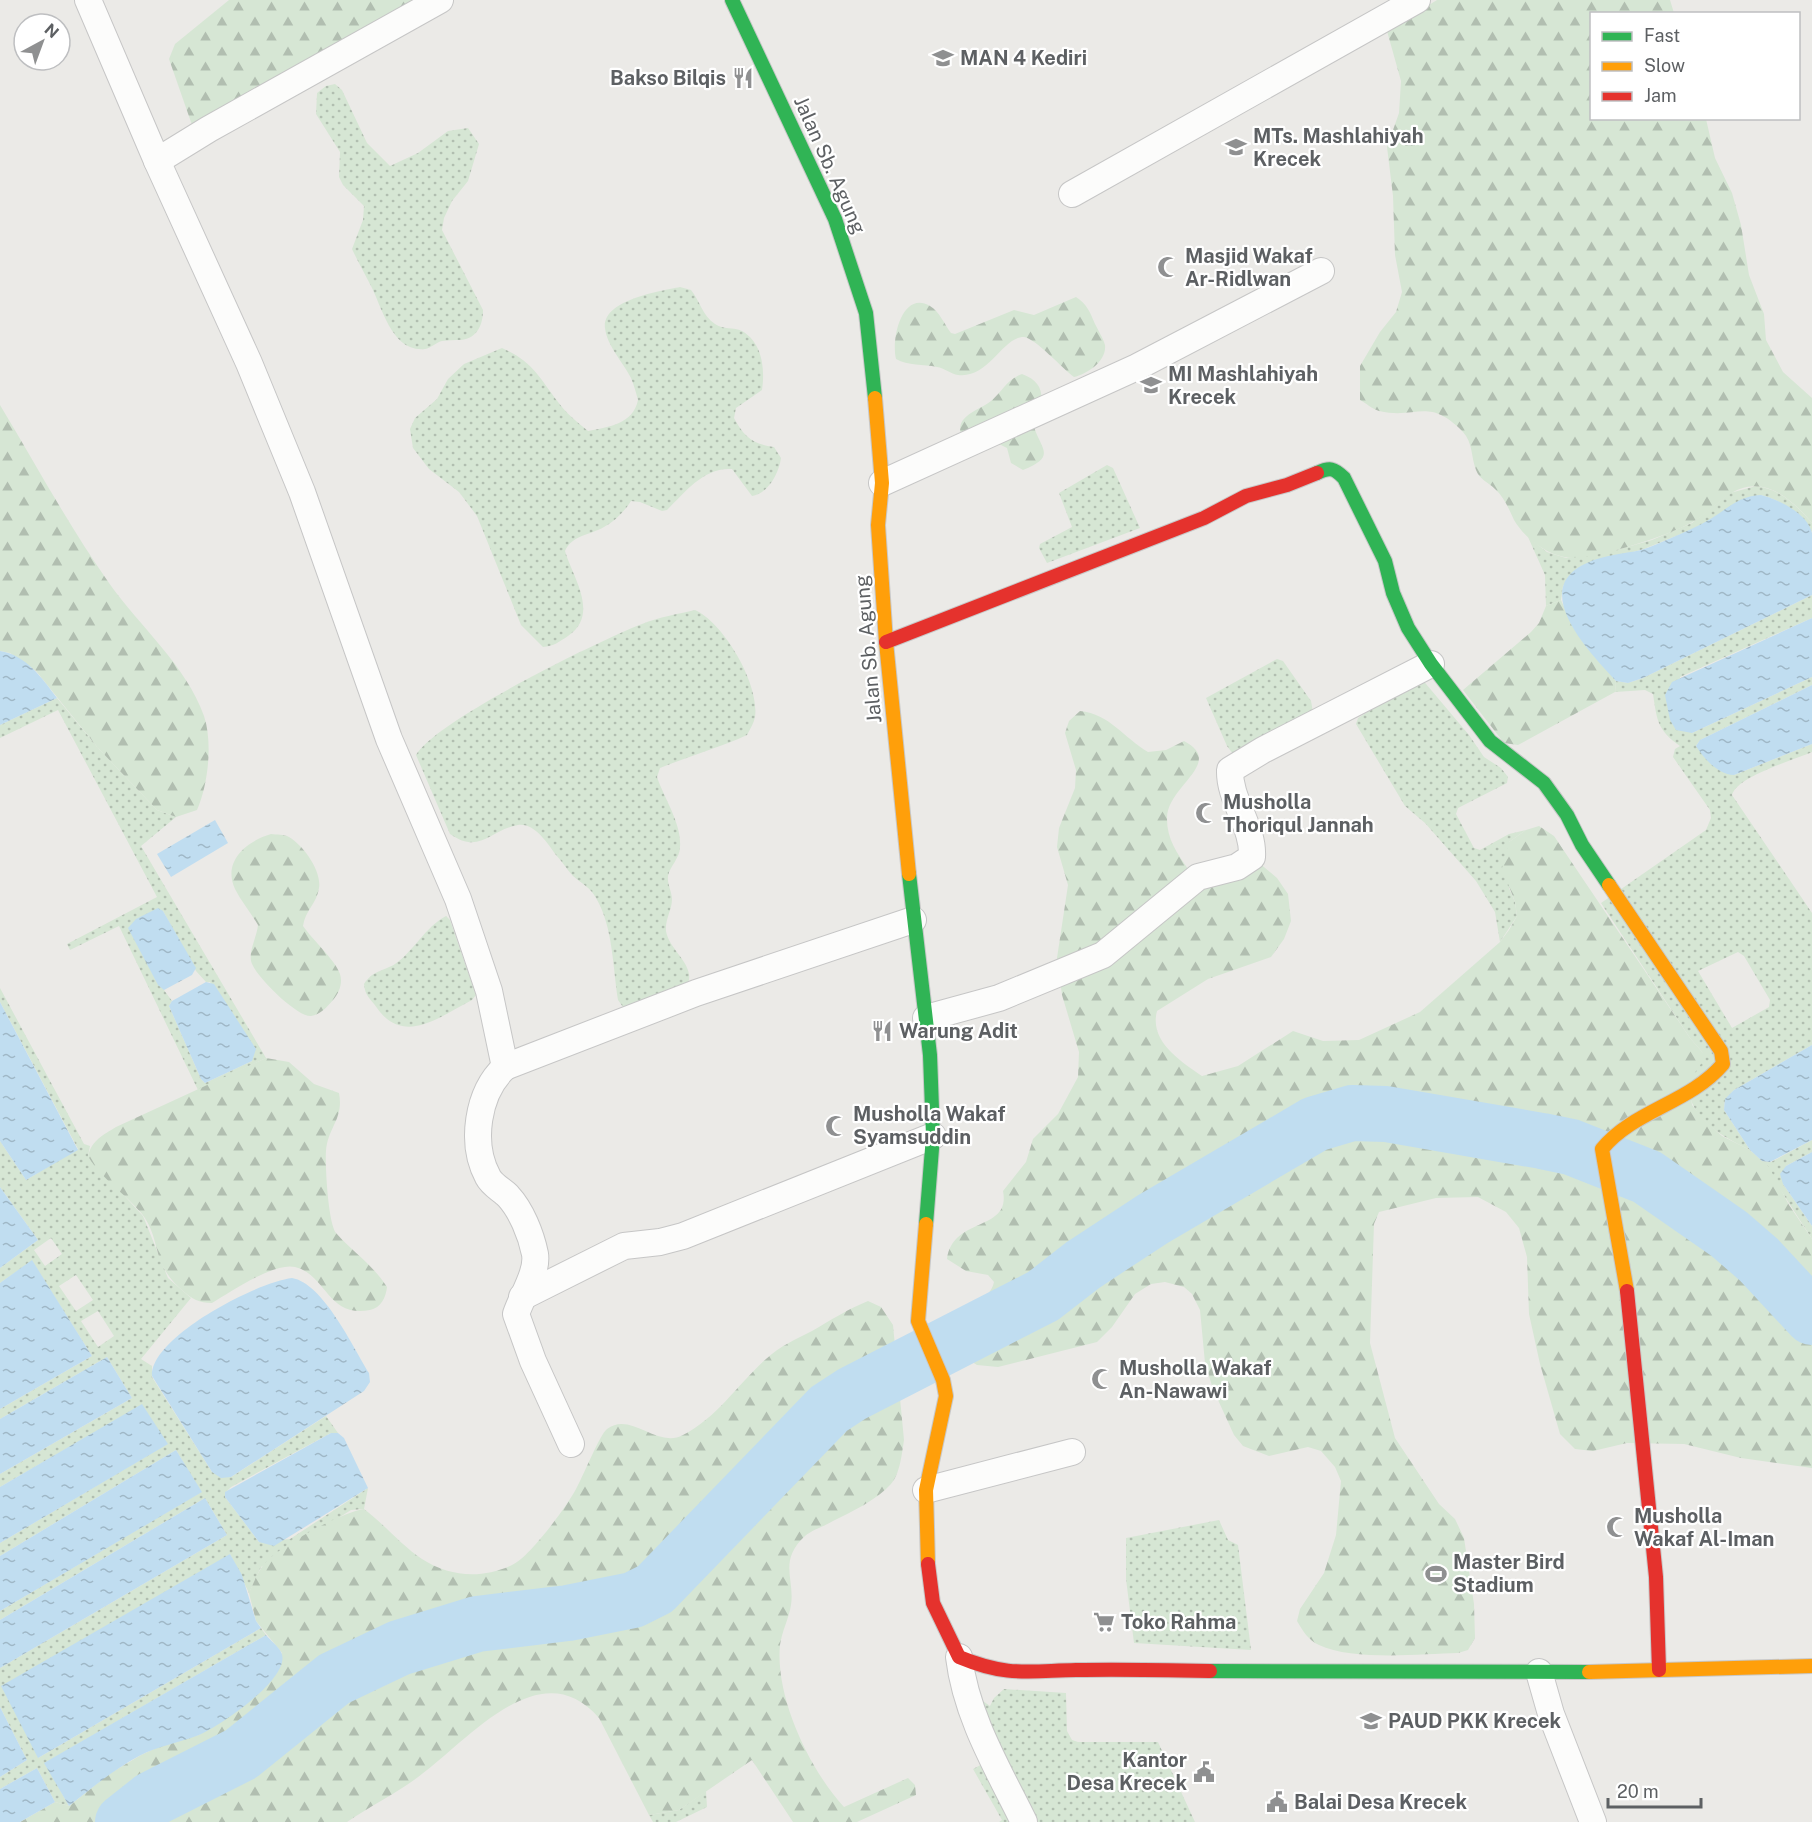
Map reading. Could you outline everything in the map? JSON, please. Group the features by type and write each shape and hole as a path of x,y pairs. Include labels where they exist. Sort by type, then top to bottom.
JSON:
{"street":[{"path":"88,0 157,161 249,363 302,492 389,739 458,899 489,991 505,1067"},
{"path":"157,161 209,129 440,0"},
{"name":"Jalan Sb. Agung","path":"732,0 835,219 866,313 882,483 878,525 886,642 913,920 930,1054 933,1136 918,1321 943,1380 946,1396 926,1490"},
{"path":"1072,194 1417,0"},
{"path":"882,483 1137,367 1321,271"},
{"path":"886,642 1204,518 1246,496 1287,485 1328,468 1336,470 1344,478 1384,561 1393,593 1408,628 1431,664 1490,741 1544,783 1567,815 1582,845 1721,1051 1723,1064 1710,1080 1614,1134 1602,1149 1629,1305 1656,1577 1659,1670"},
{"path":"926,1018 999,998 1102,955 1198,877 1237,867 1252,857 1253,845 1236,798 1230,770 1263,750 1431,664"},
{"path":"571,1444 533,1361 516,1314 532,1275 536,1255 521,1215 509,1197 488,1179 479,1150 477,1128 483,1104 495,1079 505,1067 696,993 913,920"},
{"path":"522,1297 624,1246 660,1242 683,1236 933,1136"},
{"path":"1024,1822 972,1714 962,1686 959,1657 933,1603 928,1578 926,1490 1072,1452"},
{"path":"959,1657 988,1670 1038,1674 1074,1670 1539,1672 1812,1666"},
{"path":"1539,1672 1551,1714 1593,1822"}],"green space":[{"path":"229,0 440,0 192,125 169,59 175,44"},
{"path":"1437,0 1670,0 1674,12 1590,12 1590,120 1706,120 1715,158 1732,193 1741,225 1749,275 1764,314 1766,340 1783,372 1812,398 1812,523 1784,497 1763,487 1752,486 1727,496 1696,520 1665,534 1609,552 1576,558 1564,557 1542,548 1523,532 1501,496 1478,473 1469,441 1451,421 1431,412 1379,411 1360,400 1360,366 1380,332 1396,312 1402,292 1395,255 1393,196 1387,147 1399,113 1401,81 1387,31"},
{"path":"335,84 342,90 367,143 390,166 418,153 448,131 468,128 479,144 468,181 452,201 444,218 442,230 483,310 481,325 467,339 442,341 425,349 414,348 404,344 396,336 384,316 352,249 363,220 364,206 343,185 339,177 340,152 316,114 317,93 326,86"},
{"path":"680,287 691,290 707,316 715,324 742,331 754,342 763,366 762,390 736,408 734,418 750,439 774,447 781,458 778,470 768,487 752,496 732,469 713,472 696,482 667,510 662,511 640,502 631,501 608,525 572,542 565,551 582,595 582,617 577,627 568,636 553,645 543,647 521,625 477,516 459,492 429,469 413,448 410,429 415,418 437,399 448,379 464,364 502,348 528,364 565,410 588,431 619,423 631,414 638,400 631,378 606,335 607,318 613,310 634,298"},
{"path":"1076,297 1088,309 1102,337 1105,351 1095,366 1074,377 1042,348 1024,337 1016,339 987,365 969,375 958,375 940,368 911,364 896,359 897,329 906,310 912,305 920,303 930,306 951,333 955,334 1014,310 1034,315"},
{"path":"1022,374 1037,384 1042,396 1034,427 1044,452 1040,461 1023,470 1011,463 1007,448 961,438 960,431 961,424 966,417 991,401 1008,383"},
{"path":"0,405 94,561 121,599 174,663 196,697 207,727 209,751 204,789 197,810 176,817 157,810 98,748 36,671 10,653 0,651"},
{"path":"1107,465 1113,468 1140,528 1047,563 1039,548 1040,544 1072,527 1059,493"},
{"path":"1756,486 1780,494 1794,504 1812,523 1812,532 1790,509 1761,495 1693,529 1644,549 1581,566 1563,586 1561,600 1546,606 1545,575 1528,537 1547,552 1566,558 1620,549 1652,540 1692,523 1730,493"},
{"path":"1812,595 1812,618 1680,677 1692,733 1812,677 1812,685 1700,740 1696,746 1734,775 1812,744 1812,752 1755,775 1744,781 1732,795 1812,913 1812,1045 1734,1090 1725,1100 1724,1110 1750,1150 1708,1125 1693,1106 1689,1078 1703,1053 1690,1038 1601,903 1706,830 1711,818 1710,810 1673,757 1675,749 1680,746 1667,735 1659,724 1653,694 1645,690 1615,692 1616,681 1628,683 1643,678","holes":["1738,952 1744,956 1770,1000 1769,1007 1732,1028 1698,971"]},
{"path":"1561,600 1573,627 1616,681 1615,692 1518,745 1504,743 1463,690 1531,632 1539,623 1546,606"},
{"path":"695,610 717,628 738,656 752,689 755,717 747,735 660,768 657,777 680,838 678,855 668,876 672,899 666,931 686,966 689,980 686,987 633,1009 623,1007 618,1000 612,948 606,921 591,891 573,876 545,840 530,827 518,825 477,842 460,840 450,834 416,755 429,740 453,722 520,683 592,646 642,624"},
{"path":"1277,659 1283,661 1311,701 1313,712 1233,754 1227,746 1206,698"},
{"path":"1421,678 1469,735 1484,757 1501,768 1508,777 1507,783 1458,808 1456,814 1474,848 1480,850 1509,834 1526,830 1509,842 1509,888 1515,902 1517,916 1500,942 1495,912 1476,881 1425,823 1405,806 1356,724 1358,718"},
{"path":"57,698 98,748 157,810 176,817 141,846 266,1058 198,1090 119,926 70,950 67,944 157,897 58,710 0,738 0,725","holes":["163,911 196,971 206,982 210,982 252,1061 205,1083 201,1079 169,1006 172,1001 164,990"]},
{"path":"1080,711 1100,717 1148,752 1166,750 1184,741 1195,749 1199,758 1197,767 1175,796 1169,807 1167,819 1173,846 1180,857 1188,869 1252,857 1277,878 1288,894 1291,921 1284,939 1271,957 1208,979 1157,1011 1156,1022 1162,1041 1176,1057 1202,1076 1238,1066 1293,1031 1323,1041 1359,1040 1420,1012 1500,942 1517,916 1515,902 1502,868 1509,842 1526,830 1539,826 1554,836 1690,1038 1703,1053 1703,1061 1689,1081 1692,1105 1722,1136 1750,1150 1769,1167 1789,1205 1812,1239 1812,1468 1741,1458 1684,1444 1627,1443 1593,1451 1575,1449 1560,1434 1540,1364 1529,1314 1527,1257 1519,1228 1506,1212 1478,1197 1436,1198 1379,1212 1374,1224 1370,1343 1395,1438 1439,1504 1455,1519 1464,1538 1474,1604 1475,1638 1468,1650 1458,1653 1368,1655 1349,1653 1315,1643 1306,1635 1297,1621 1300,1609 1324,1573 1336,1535 1341,1481 1335,1467 1321,1451 1308,1447 1269,1456 1243,1446 1234,1435 1213,1389 1205,1363 1200,1310 1192,1294 1184,1287 1165,1282 1151,1284 1135,1294 1112,1327 1097,1342 998,1367 977,1365 956,1352 947,1338 958,1322 986,1296 994,1282 988,1275 966,1271 947,1259 951,1245 969,1229 998,1213 1003,1204 1003,1191 1026,1162 1033,1139 1058,1114 1078,1077 1079,1052 1062,995 1057,958 1068,885 1057,847 1059,828 1075,788 1076,770 1065,733 1069,721"},
{"path":"271,834 289,837 305,852 315,867 319,881 318,893 303,926 334,963 340,974 340,988 335,997 323,1010 311,1016 296,1010 287,1003 254,967 251,952 258,925 240,898 232,879 234,861 239,854 253,842"},
{"path":"446,916 450,920 476,995 472,1000 422,1025 410,1027 387,1019 367,994 364,984 374,974 402,959 432,926"},
{"path":"0,988 84,1144 90,1146 88,1156 143,1216 168,1278 191,1298 141,1359 152,1366 152,1377 212,1472 231,1477 326,1416 338,1433 331,1433 231,1487 226,1492 225,1497 259,1542 290,1539 368,1488 364,1509 351,1510 261,1567 249,1593 230,1554 38,1758 261,1628 266,1635 45,1763 69,1806 55,1802 37,1768 0,1789 0,1777 27,1760 0,1707 0,1668 227,1535 205,1498 0,1620 0,1611 201,1492 176,1450 0,1556 0,1543 167,1444 142,1405 0,1487 0,1474 132,1398 107,1357 0,1419 0,1409 92,1356 32,1261 0,1283 0,1268 38,1240 0,1187 0,1141 26,1180 78,1149 0,1002","holes":["51,1238 62,1254 45,1266 34,1250","76,1275 93,1300 76,1311 59,1286","98,1311 114,1336 98,1347 81,1321"]},
{"path":"266,1058 289,1062 314,1084 339,1093 338,1116 326,1151 329,1206 336,1233 369,1265 387,1287 382,1302 374,1309 356,1311 345,1308 336,1302 306,1271 295,1267 265,1273 212,1303 193,1298 183,1291 165,1271 152,1233 142,1214 100,1172 88,1156 95,1142 116,1127"},
{"path":"1812,1140 1812,1152 1786,1166 1783,1184 1812,1226 1812,1239 1762,1161 1771,1162"},
{"path":"868,1301 881,1307 893,1325 904,1440 900,1463 894,1480 879,1495 856,1510 808,1534 797,1545 790,1562 792,1596 780,1645 780,1665 783,1687 797,1731 819,1773 844,1807 908,1778 915,1785 916,1795 857,1822 793,1822 752,1760 679,1810 649,1815 599,1718 576,1699 552,1693 528,1698 503,1710 414,1780 347,1822 20,1822 55,1802 69,1806 109,1774 141,1755 169,1742 199,1735 282,1653 256,1621 249,1593 265,1563 300,1538 328,1522 364,1509 414,1553 444,1570 478,1574 501,1570 528,1553 547,1531 576,1489 607,1429 625,1424 664,1437 673,1438 683,1435 717,1410 777,1350"},
{"path":"1219,1520 1228,1540 1238,1545 1251,1650 1134,1643 1126,1579 1126,1538"},
{"path":"962,1686 990,1706 994,1698 1004,1689 1066,1693 1067,1731 1072,1740 1078,1742 1158,1742 1195,1822 999,1822 1002,1820 973,1769 992,1759"},
{"path":"706,1791 707,1807 676,1822 653,1822 649,1815 679,1810"}],"water":[{"path":"1761,495 1791,508 1809,526 1812,533 1812,595 1643,678 1628,683 1616,681 1592,655 1570,622 1563,605 1563,589 1570,574 1593,560 1652,546 1702,524 1741,500"},
{"path":"1812,618 1812,677 1692,733 1676,730 1670,720 1665,695 1672,682"},
{"path":"0,651 26,662 57,698 0,725"},
{"path":"1812,685 1812,744 1734,775 1723,772 1712,765 1696,746 1700,740"},
{"path":"215,820 228,843 171,877 157,854"},
{"path":"158,908 163,911 196,968 192,975 164,990 158,985 128,928 136,919"},
{"path":"206,982 214,984 256,1049 252,1061 205,1083 201,1079 169,1006 172,1001"},
{"path":"0,1002 78,1150 26,1180 0,1141"},
{"path":"1812,1045 1812,1140 1770,1162 1762,1161 1750,1150 1724,1110 1725,1099 1734,1090"},
{"path":"1812,1152 1812,1226 1783,1184 1780,1174 1786,1166"},
{"path":"0,1187 38,1240 0,1268"},
{"path":"32,1260 92,1356 0,1409 0,1283"},
{"path":"292,1278 304,1282 326,1303 369,1373 370,1382 364,1391 231,1477 221,1478 212,1472 152,1376 156,1361 168,1345 208,1314 255,1290"},
{"path":"107,1357 132,1398 0,1474 0,1419"},
{"path":"142,1404 168,1444 0,1543 0,1487"},
{"path":"331,1433 338,1433 344,1438 368,1488 274,1546 259,1542 225,1497 225,1492"},
{"path":"176,1450 202,1492 0,1611 0,1556"},
{"path":"205,1498 227,1535 0,1668 0,1620"},
{"path":"230,1554 242,1575 256,1621 261,1628 38,1758 1,1686"},
{"path":"266,1635 280,1650 282,1662 266,1687 252,1700 222,1722 199,1735 154,1749 129,1761 69,1806 44,1763"},
{"path":"0,1707 27,1760 0,1777"},
{"path":"37,1768 55,1802 20,1822 0,1822 0,1789"}],"waterway":[{"path":"123,1822 152,1799 241,1754 334,1679 399,1648 477,1624 568,1613 633,1600 655,1589 829,1409 852,1394 1043,1296 1083,1265 1153,1219 1315,1124 1352,1113 1386,1114 1571,1147 1647,1177 1729,1234 1759,1260 1812,1317"}],"traffic: fast":[{"path":"732,0 835,219 866,313 875,398"},
{"path":"1317,473 1332,469 1344,478 1385,561 1393,593 1408,628 1431,664 1490,741 1544,783 1567,815 1582,845 1609,885"},
{"path":"909,874 930,1055 933,1136 926,1224"},
{"path":"1210,1671 1589,1672"}],"traffic: slow":[{"path":"875,398 882,483 878,525 886,642 909,874"},
{"path":"1609,885 1721,1051 1723,1064 1695,1088 1630,1125 1602,1149 1627,1291"},
{"path":"926,1224 918,1321 943,1380 946,1396 926,1490 928,1564"},
{"path":"1589,1672 1812,1666"}],"traffic: jam":[{"path":"886,642 1204,518 1246,496 1287,485 1317,473"},
{"path":"1627,1291 1656,1577 1659,1670"},
{"path":"928,1564 933,1603 959,1657 991,1668 1031,1672 1210,1671"}],"place":[{"name":"MAN 4 Kediri","path":"943,58"},
{"name":"Bakso Bilqis","path":"743,78"},
{"name":"MTs. Mashlahiyah Krecek","path":"1236,147"},
{"name":"Masjid Wakaf Ar-Ridlwan","path":"1168,267"},
{"name":"MI Mashlahiyah Krecek","path":"1151,385"},
{"name":"Musholla Thoriqul Jannah","path":"1206,813"},
{"name":"Warung Adit","path":"882,1031"},
{"name":"Musholla Wakaf Syamsuddin","path":"836,1126"},
{"name":"Musholla Wakaf An-Nawawi","path":"1102,1379"},
{"name":"Musholla Wakaf Al-Iman","path":"1617,1527"},
{"name":"Master Bird Stadium","path":"1436,1574"},
{"name":"Toko Rahma","path":"1104,1622"},
{"name":"PAUD PKK Krecek","path":"1371,1721"},
{"name":"Kantor Desa Krecek","path":"1204,1772"},
{"name":"Balai Desa Krecek","path":"1277,1802"}]}
